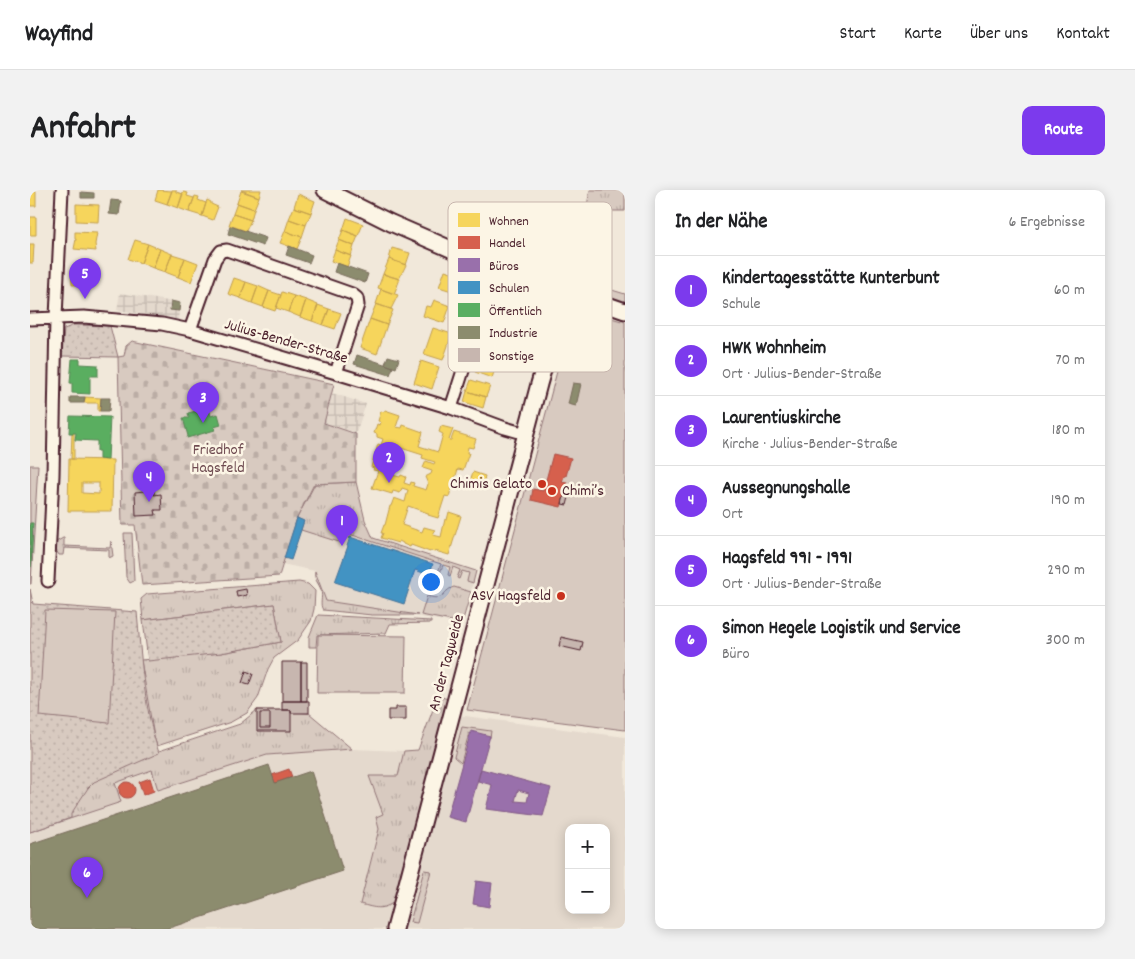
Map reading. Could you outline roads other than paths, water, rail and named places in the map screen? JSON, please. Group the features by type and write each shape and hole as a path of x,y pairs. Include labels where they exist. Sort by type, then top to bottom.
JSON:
{"main road":[{"path":"325,190 448,249"},
{"path":"612,307 625,311"},
{"name":"An der Tagweide","path":"395,929 543,372"}],"street":[{"path":"48,580 62,190"},
{"path":"190,330 217,254 220,251 227,250 352,294 357,298 358,305 336,373"},
{"name":"Julius-Bender-Straße","path":"30,319 78,316 131,320 190,330 451,408 526,434"},
{"path":"451,408 463,372"}],"place":[{"name":"Hagsfeld 991 - 1991","path":"85,299"},
{"name":"Laurentiuskirche","path":"203,423"},
{"name":"HWK Wohnheim","path":"389,483"},
{"name":"Chimis Gelato","path":"542,484"},
{"name":"Chimi’s","path":"552,491"},
{"name":"Aussegnungshalle","path":"149,502"},
{"name":"Kindertagesstätte Kunterbunt","path":"342,546"},
{"name":"ASV Hagsfeld","path":"561,596"},
{"name":"Simon Hegele Logistik und Service","path":"87,898"}],"park label":[{"name":"Friedhof Hagsfeld","path":"218,459"}]}
